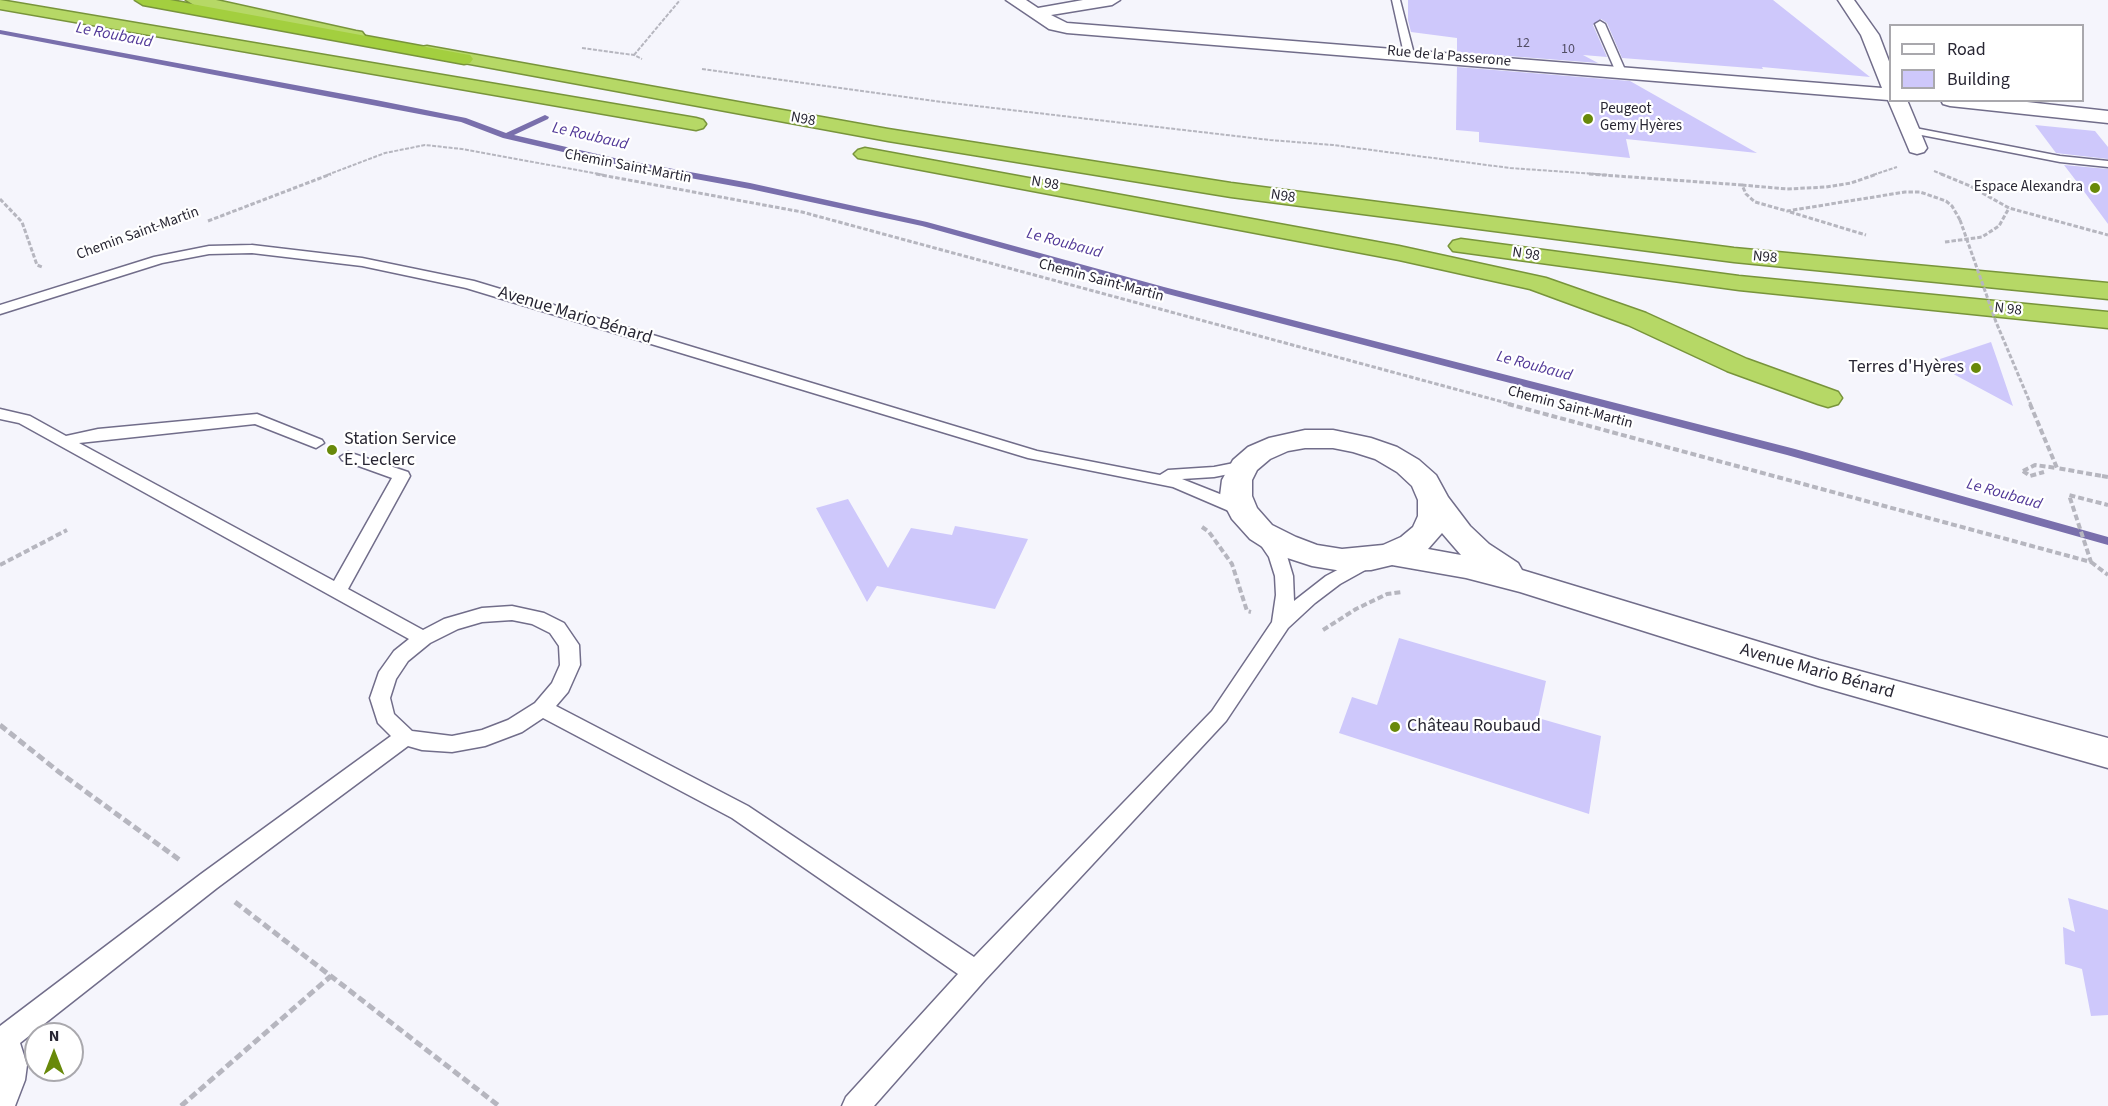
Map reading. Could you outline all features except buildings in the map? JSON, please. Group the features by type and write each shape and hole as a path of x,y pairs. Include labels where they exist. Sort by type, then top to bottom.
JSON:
{"highway":[{"path":"38,0 605,108"},
{"path":"143,0 464,59"},
{"name":"N98","path":"194,0 464,59 888,135 1255,193 1734,255 2108,291"},
{"path":"0,4 711,127"},
{"path":"840,149 1399,253 1537,283 1637,319 1737,365 1828,398"},
{"name":"N 98","path":"946,168 1515,254 1740,283 2108,320"}],"street":[{"name":"Rue de la Passerone","path":"1014,0 1054,25 1067,28 1889,94"},
{"path":"1034,14 1112,0"},
{"path":"1846,0 1870,35 1889,83"},
{"path":"1898,102 1913,139"},
{"path":"1969,102 2108,117"},
{"path":"1305,439 1332,439 1360,444 1386,453 1408,466 1425,482 1434,500 1434,516 1427,532 1413,545 1382,557 1342,560 1312,555 1284,545 1252,522 1236,496 1237,480 1244,466 1259,453 1280,444 1305,439"},
{"name":"Avenue Mario Bénard","path":"1434,500 1477,552 1528,583"},
{"name":"Avenue Mario Bénard","path":"1382,557 1466,567 1528,583 1818,673 2108,753"}],"lane":[{"path":"1396,0 1409,54"},
{"path":"1600,24 1621,72"},
{"path":"1913,139 2108,164"},
{"name":"Avenue Mario Bénard","path":"0,310 159,260 209,250 252,249 362,262 469,284 1034,455 1177,483 1224,501 1252,522"},
{"path":"0,414 24,419 423,638"},
{"path":"63,441 98,434 257,419 316,443"},
{"path":"337,591 402,476 348,457"},
{"name":"Avenue Mario Bénard","path":"1145,475 1214,472 1244,466"},
{"path":"1252,522 1278,556 1284,576 1285,595 1281,623"},
{"path":"856,1106 976,972 1219,716 1281,623 1308,598 1333,580 1382,557"},
{"path":"512,613 537,618 557,628 569,645 570,665 561,687 542,708 515,726 485,738 452,744 422,742 405,737 385,717 380,698 386,676 401,656 423,638 451,624 492,614 512,613"},
{"path":"542,708 740,812 976,972"},
{"path":"1,1106 12,1080 14,1065 10,1051 2,1039 209,881 405,737"}],"path":[{"path":"643,60 634,56 681,0"},
{"path":"697,68 942,102 1259,139 1345,146 1510,168 1787,189 1851,183 1888,168 1902,166"},
{"name":"Chemin Saint-Martin","path":"203,223 385,153 425,145 474,151 802,212 2091,562"},
{"path":"1932,171 1970,186 2009,208 2108,235"},
{"path":"1742,185 1746,194 1755,202 1868,235"},
{"path":"1787,211 1905,192 1920,192 1946,201 1952,206 1960,220 1996,322 2057,468"},
{"path":"0,199 22,222 37,265 45,268"},
{"path":"1938,242 1982,237 1999,226 2009,208"},
{"path":"2044,472 2030,476 2023,471 2035,465 2108,477"},
{"path":"2108,505 2068,495 2091,562 2108,575"},
{"path":"1201,526 1209,532 1232,564 1247,611 1311,633 1322,630 1356,609 1388,594 1410,591"},
{"path":"0,565 68,530"},
{"path":"0,725 86,792 209,881 499,1106"},
{"path":"181,1106 331,976"}],"waterway":[{"name":"Le Roubaud","path":"0,32 376,102 463,120 506,136"},
{"path":"506,136 545,117"},
{"name":"Le Roubaud","path":"506,136 619,162 750,186 924,224 1160,289 1791,452 2108,541"}],"place":[{"name":"Peugeot Gemy Hyères","path":"1588,119"},
{"name":"Espace Alexandra","path":"2095,188"},
{"name":"Terres d'Hyères","path":"1976,368"},
{"name":"Station Service E. Leclerc","path":"332,450"},
{"name":"Château Roubaud","path":"1395,727"}]}
